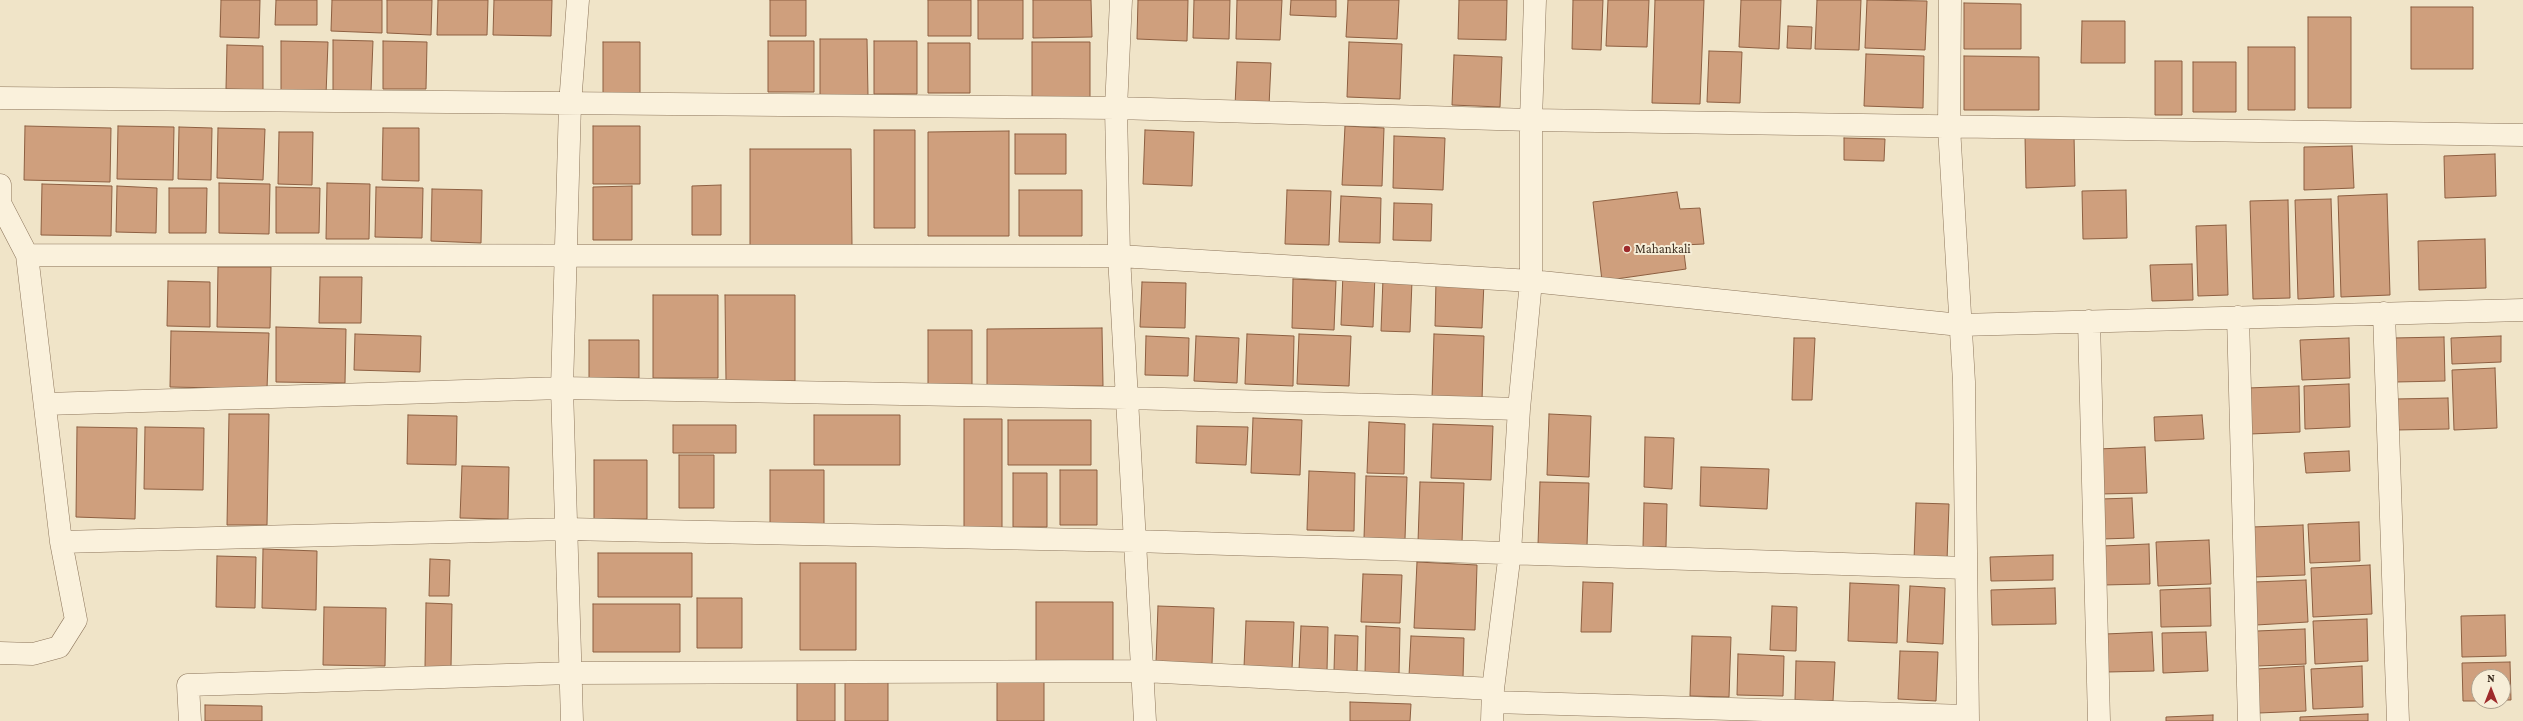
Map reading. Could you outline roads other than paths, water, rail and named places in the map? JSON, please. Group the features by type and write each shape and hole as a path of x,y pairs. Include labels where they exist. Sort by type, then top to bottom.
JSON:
{"street":[{"path":"572,721 562,388 568,256 570,104 578,0"},
{"path":"1121,0 1116,108 1119,256 1145,721"},
{"path":"1493,704 1510,552 1519,409 1531,281 1531,120 1535,0"},
{"path":"190,721 188,684 571,672 1143,670 1493,704 1968,718 1964,382 1949,127 1950,0"},
{"path":"0,98 1116,108 1531,120 2523,135"},
{"path":"0,185 0,203 27,255 46,404 61,542 76,620 59,647 33,654 0,653"},
{"path":"27,255 1119,256 1531,281 1960,325 2523,310"},
{"path":"2384,314 2398,721"},
{"path":"2238,318 2249,721"},
{"path":"2089,322 2099,721"},
{"path":"46,404 562,388 1128,398 1519,409"},
{"path":"61,542 566,529 1135,541 1966,568"}],"place":[{"name":"Mahankali","path":"1627,249"}]}
